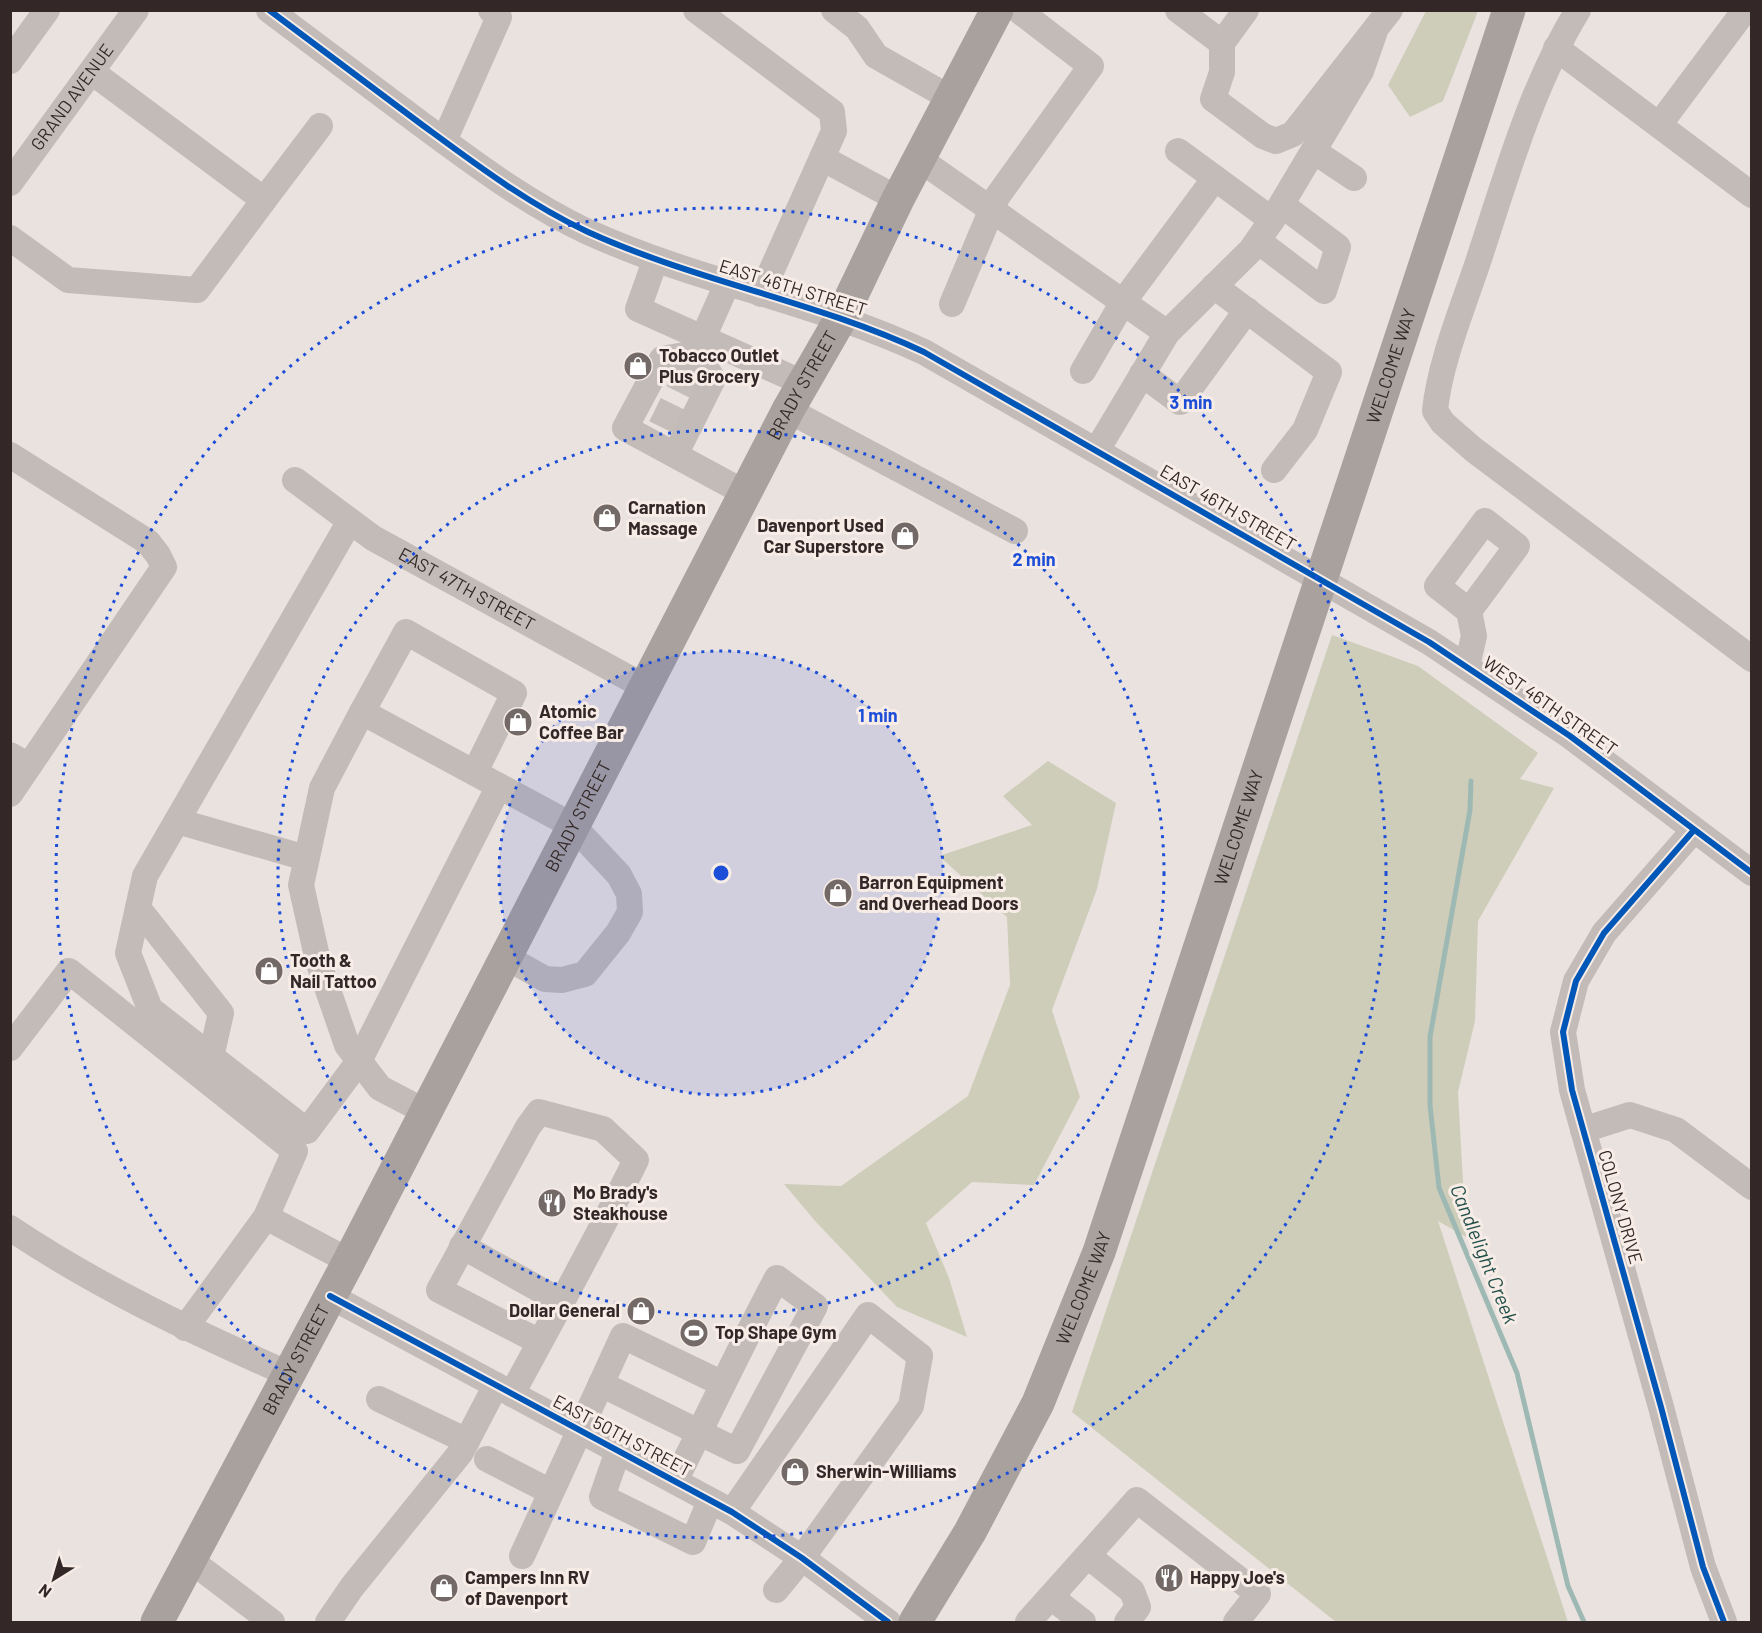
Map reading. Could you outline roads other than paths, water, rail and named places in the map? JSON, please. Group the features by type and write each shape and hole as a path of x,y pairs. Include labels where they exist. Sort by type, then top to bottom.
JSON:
{"highway":[{"name":"WELCOME WAY","path":"915,1623 970,1532 1038,1403 1099,1252 1509,10"},
{"name":"BRADY STREET","path":"157,1623 349,1261 795,397 841,318 898,199 995,13"}],"street":[{"path":"10,61 47,10"},
{"name":"GRAND AVENUE","path":"10,183 136,10"},
{"name":"EAST 46TH STREET","path":"269,10 444,141 535,203 586,231 655,261 873,328 924,352 1321,579"},
{"path":"444,141 499,17 491,10"},
{"path":"696,10 832,112 834,131 761,294"},
{"path":"834,10 857,28 876,56 952,99"},
{"path":"1178,10 1222,43"},
{"path":"1246,10 1222,43 1222,72 1213,99 1263,136 1276,141 1293,134 1374,34 1390,10"},
{"path":"1578,10 1556,48 1534,97 1457,326 1435,411 1443,423 1474,450 1752,659"},
{"path":"1659,125 1745,10"},
{"path":"952,304 997,197 1091,66 995,13"},
{"path":"1097,450 1167,333 1214,286 1271,222 1315,152 1361,71 1374,34"},
{"path":"1556,48 1752,195"},
{"path":"92,72 264,200"},
{"path":"10,238 68,280 197,290 320,126"},
{"path":"1178,151 1271,222"},
{"path":"1315,152 1354,178"},
{"path":"822,159 898,199"},
{"path":"919,159 1167,333"},
{"path":"1083,371 1123,302 1215,178"},
{"path":"655,261 638,309 695,356 712,379 663,441"},
{"path":"695,356 728,284"},
{"path":"1214,286 1329,372 1305,430 1274,470"},
{"path":"1142,374 1180,402 1247,310"},
{"path":"745,493 663,441 625,428 662,359 695,356 795,397 1015,531"},
{"path":"10,455 148,542 164,567 20,761 10,794"},
{"name":"EAST 47TH STREET","path":"296,480 373,538 645,687"},
{"path":"350,521 145,876 128,953 150,1010 307,1131 360,1061 499,786"},
{"name":"WEST 46TH STREET","path":"1321,579 1467,666 1570,736 1752,873"},
{"path":"1467,666 1474,636 1469,611"},
{"path":"426,1112 380,1088 347,1045 318,961 301,885 322,788 406,632 514,693 475,772"},
{"path":"362,712 573,826 619,875 629,894 630,912 618,933 585,974 562,980 545,979 506,957"},
{"path":"177,821 306,858"},
{"name":"COLONY DRIVE","path":"1694,830 1604,933 1576,981 1563,1032 1572,1090 1661,1407 1703,1567 1725,1623"},
{"path":"138,908 221,1013 211,1057"},
{"path":"10,1048 69,971 295,1151 266,1217 185,1329"},
{"path":"328,1623 352,1587 461,1452 466,1441 540,1342 636,1160 603,1129 539,1112 528,1127 439,1290 540,1342"},
{"path":"1583,1130 1630,1115 1676,1130 1752,1187"},
{"path":"266,1217 349,1261"},
{"path":"10,1228 48,1253 185,1329 289,1374"},
{"path":"462,1246 562,1302"},
{"path":"601,1384 700,1432 737,1450 815,1306 777,1278 723,1384 700,1432 675,1481"},
{"name":"EAST 50TH STREET","path":"330,1296 721,1506 802,1558 888,1623"},
{"path":"618,1451 602,1497 693,1542 868,1315 920,1356 911,1406 802,1558 776,1590"},
{"path":"522,1556 623,1336 723,1384"},
{"path":"379,1399 466,1441"},
{"path":"487,1459 551,1492"},
{"path":"1028,1623 1137,1500 1257,1594 1236,1623"},
{"path":"1088,1556 1132,1591 1138,1607 1127,1623"},
{"path":"190,1560 272,1623"},
{"path":"1051,1597 1083,1623"}],"waterway":[{"name":"Candlelight Creek","path":"1471,781 1470,810 1430,1037 1430,1105 1439,1188 1517,1373 1568,1586 1584,1622"}],"tunnel":[{"path":"661,427 686,376"}],"place":[{"name":"Tobacco Outlet Plus Grocery","path":"638,366"},
{"name":"Carnation Massage","path":"607,518"},
{"name":"Davenport Used Car Superstore","path":"905,536"},
{"name":"Atomic Coffee Bar","path":"518,722"},
{"name":"Barron Equipment and Overhead Doors","path":"838,893"},
{"name":"Tooth & Nail Tattoo","path":"269,971"},
{"name":"Mo Brady's Steakhouse","path":"552,1203"},
{"name":"Dollar General","path":"641,1311"},
{"name":"Top Shape Gym","path":"694,1333"},
{"name":"Sherwin-Williams","path":"795,1472"},
{"name":"Happy Joe's","path":"1169,1578"},
{"name":"Campers Inn RV of Davenport","path":"444,1588"}]}
